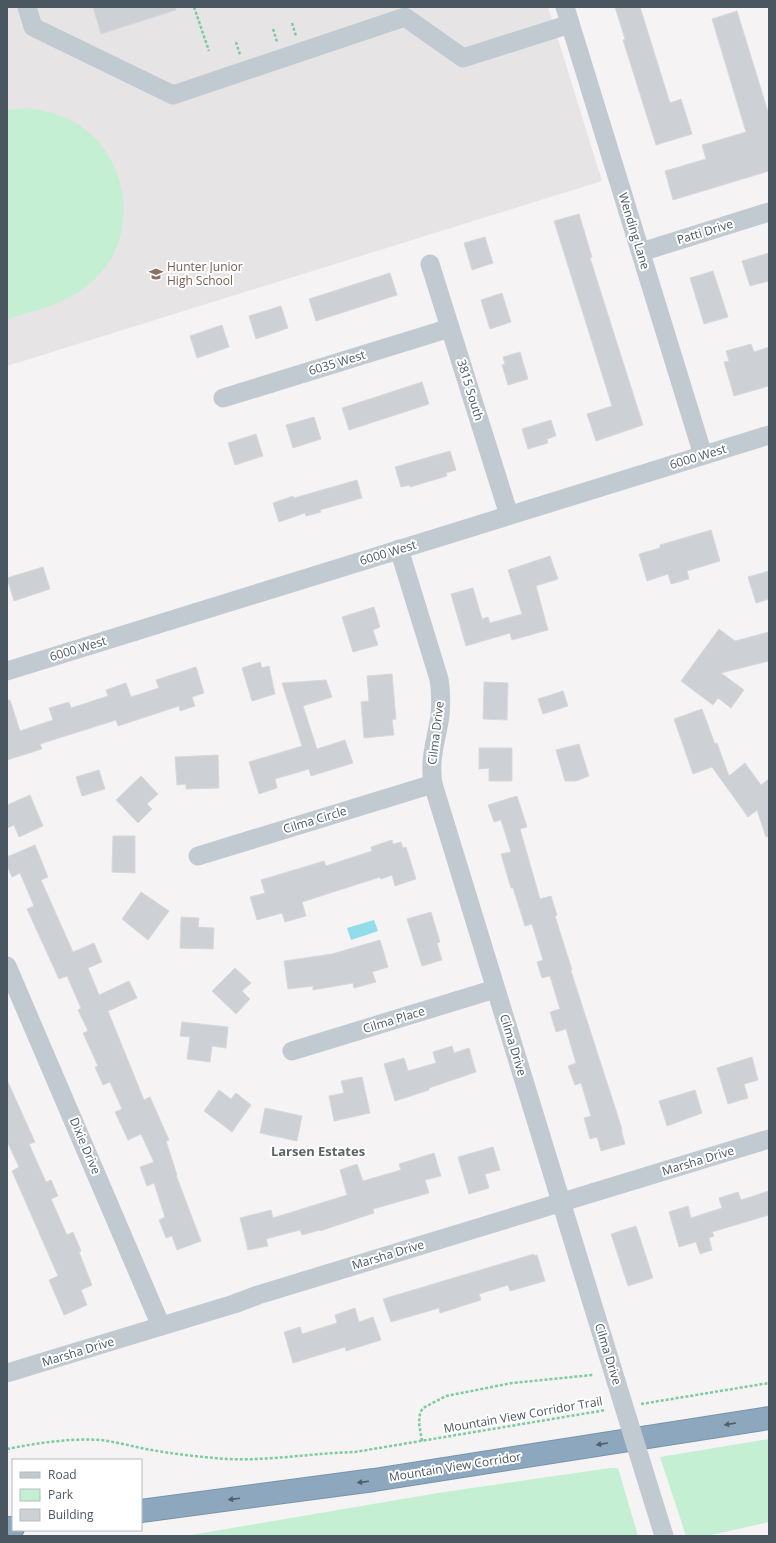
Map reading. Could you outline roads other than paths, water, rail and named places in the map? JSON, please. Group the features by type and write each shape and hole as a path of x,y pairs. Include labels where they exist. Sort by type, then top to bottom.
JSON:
{"highway":[{"name":"Mountain View Corridor","path":"142,1511 374,1480 769,1418"}],"street":[{"path":"28,7 34,27 172,95 405,18 463,58 568,15"},
{"name":"Wending Lane","path":"568,15 703,455"},
{"name":"Patti Drive","path":"641,252 769,212"},
{"name":"3815 South","path":"430,264 509,516"},
{"name":"6035 West","path":"223,398 450,328"},
{"name":"6000 West","path":"7,671 769,435"},
{"name":"Cilma Drive","path":"399,549 439,679 441,702 440,716 431,760 432,784 664,1536"},
{"name":"Cilma Circle","path":"198,856 432,784"},
{"name":"Dixie Drive","path":"7,966 161,1326"},
{"name":"Cilma Place","path":"292,1051 496,989"},
{"name":"Marsha Drive","path":"7,1373 769,1139"}],"water":[{"path":"374,920 378,931 351,940 347,928"}],"place":[{"name":"Hunter Junior High School","path":"156,274"}],"district":[{"name":"Larsen Estates","path":"318,1151"}]}
